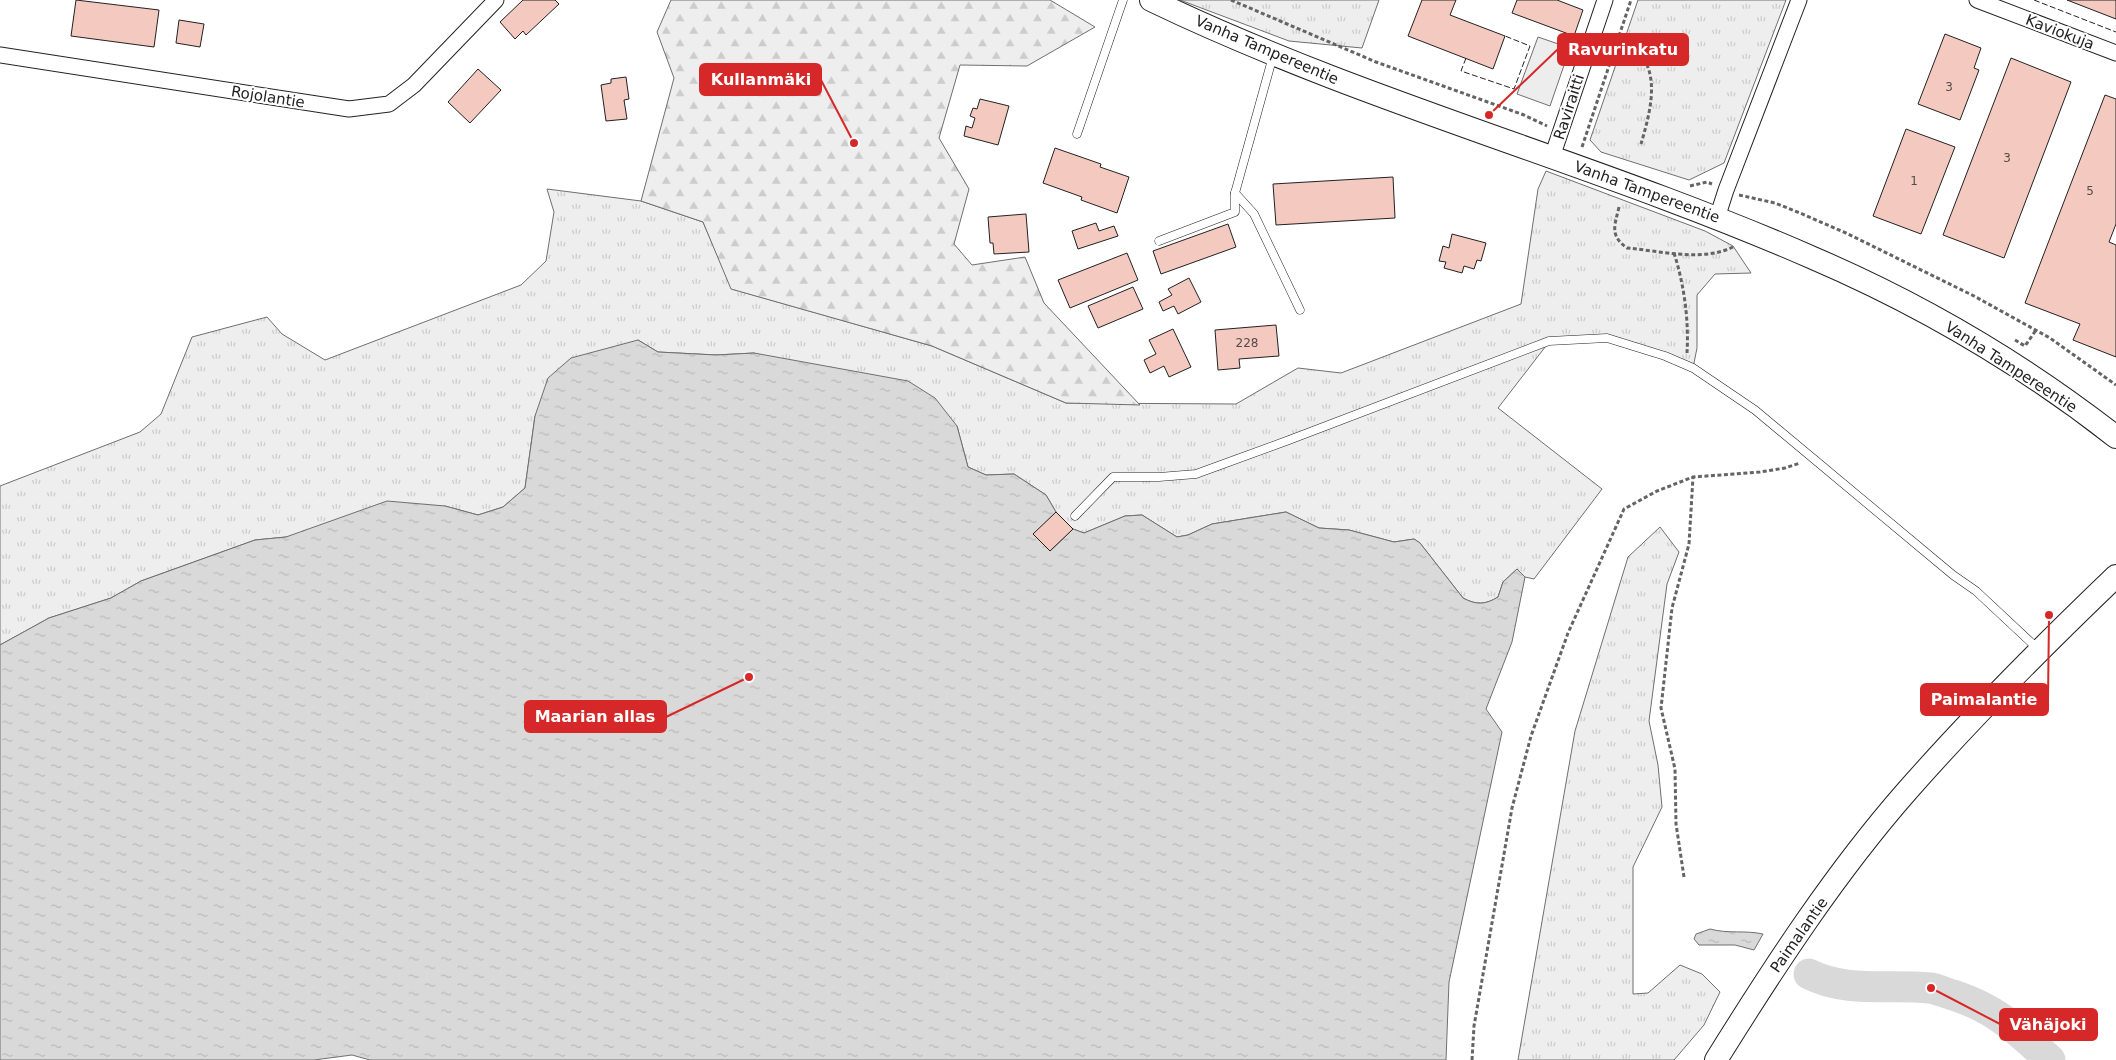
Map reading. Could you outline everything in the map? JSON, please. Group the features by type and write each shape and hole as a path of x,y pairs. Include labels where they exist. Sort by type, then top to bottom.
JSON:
{"main road":[{"name":"Vanha Tampereentie","path":"1151,0 1313,71 1718,218 1815,259 1949,326 2017,368 2116,437"},
{"name":"Paimalantie","path":"1716,1060 1809,919 1861,847 1906,792 2040,650 2116,576"}],"street":[{"name":"Rojolantie","path":"0,54 349,109 389,104 414,85 496,0"},
{"name":"Raviraitti","path":"1552,157 1605,0"},
{"path":"1718,218 1726,190 1799,0"},
{"name":"Kaviokuja","path":"1977,0 2116,53"}],"lane":[{"path":"1077,134 1123,0"},
{"path":"1158,241 1235,212 1235,194 1274,54"},
{"path":"1235,194 1254,214 1300,310"},
{"path":"1075,516 1113,477 1159,477 1196,474 1549,341 1607,338 1666,356 1686,365 1755,410 1953,575 1976,591 2040,650"}],"path":[{"path":"1232,0 1376,62 1524,115 1546,125"},
{"path":"1582,147 1631,0"},
{"path":"1619,38 1628,42 1636,50 1645,62 1652,80 1650,114 1641,144"},
{"path":"1739,195 1775,203 1846,233 1990,305 2036,330 2116,385"},
{"path":"1619,207 1614,227 1616,239 1627,248 1703,255 1720,253 1734,246 1751,232"},
{"path":"1674,252 1681,275 1685,306 1688,338 1686,365"},
{"path":"2015,340 2025,346 2036,330"},
{"path":"1472,1060 1474,1026 1512,808 1531,736 1568,633 1624,510 1657,491 1693,477 1760,472 1785,468 1814,459"},
{"path":"1684,877 1676,824 1675,769 1661,708 1672,608 1689,544 1693,477"}],"green space":[{"path":"671,0 1050,0 1095,27 1027,66 960,65 939,138 969,189 954,244 972,265 1025,257 1044,303 1140,405 1066,403 932,346 731,289 703,222 641,201 674,78 657,32"},
{"path":"1180,0 1379,0 1362,48 1289,41"},
{"path":"1638,0 1786,0 1724,163 1689,180 1601,152 1590,140"},
{"path":"1546,171 1705,231 1733,246 1751,273 1715,274 1697,295 1697,348 1693,368 1607,338 1549,342 1498,408 1602,489 1534,579 1525,577 1517,569 1503,582 1498,597 1489,602 1476,603 1463,598 1420,543 1414,539 1394,542 1349,530 1319,528 1286,512 1212,524 1188,535 1177,537 1142,515 1125,516 1084,533 1073,529 1056,512 1046,495 1014,474 986,475 968,467 957,426 754,353 716,355 658,352 638,340 535,416 525,488 503,507 478,515 445,506 286,537 255,540 141,581 111,598 49,618 0,645 0,486 140,432 161,414 192,337 267,317 282,334 325,360 521,285 546,261 554,212 547,189 641,201 703,222 732,289 932,346 1066,403 1236,404 1298,368 1341,373 1521,304 1538,189"},
{"path":"1660,527 1679,552 1667,584 1649,721 1658,765 1662,807 1633,867 1633,994 1648,993 1680,965 1702,974 1720,992 1704,1025 1674,1060 1518,1060 1575,731 1628,557"}],"shaded area":[{"path":"1538,37 1570,48 1550,106 1517,94"}],"water":[{"path":"638,340 658,352 716,355 754,353 908,381 935,398 957,426 968,467 986,475 1014,474 1046,495 1056,512 1034,534 1050,551 1073,529 1084,533 1125,516 1142,515 1177,537 1188,535 1212,524 1286,512 1319,528 1349,530 1394,542 1414,539 1420,543 1463,598 1472,602 1485,603 1498,597 1503,582 1517,569 1525,577 1512,642 1486,709 1502,732 1449,982 1446,1060 370,1060 352,1055 314,1060 0,1060 0,645 49,618 111,598 141,581 255,540 286,537 387,501 445,506 478,515 503,507 525,488 535,416 548,378 571,358"},
{"path":"1710,929 1763,934 1754,950 1735,945 1699,945 1694,939 1696,934"}],"building":[{"path":"76,0 159,10 154,47 71,36"},
{"path":"523,0 555,0 559,4 526,35 523,31 515,39 500,22"},
{"path":"1422,0 1456,0 1450,15 1505,36 1493,69 1408,36"},
{"path":"1517,0 1557,0 1583,10 1574,36 1512,13"},
{"path":"2067,0 2116,0 2116,19"},
{"path":"179,20 204,24 200,47 176,43"},
{"path":"1945,34 1981,48 1974,68 1979,70 1960,120 1918,104"},
{"path":"2011,58 2071,82 2004,258 1943,235"},
{"path":"478,69 501,90 470,123 448,102"},
{"path":"626,77 629,99 624,100 627,119 606,121 601,85 611,83 611,79"},
{"path":"2105,95 2116,99 2116,224 2109,242 2116,245 2116,357 2073,340 2080,324 2025,303"},
{"path":"980,99 1009,106 998,145 964,136 966,126 972,128 975,118 970,116 973,108 977,109"},
{"path":"1906,129 1955,147 1921,234 1873,216"},
{"path":"1055,148 1101,164 1100,167 1129,177 1117,213 1081,200 1082,197 1043,183"},
{"path":"1393,177 1395,218 1276,225 1273,184"},
{"path":"1026,214 1029,252 994,254 993,243 990,243 988,217"},
{"path":"1096,223 1099,231 1114,226 1118,236 1078,249 1072,231"},
{"path":"1228,224 1236,247 1161,274 1153,251"},
{"path":"1452,234 1486,243 1481,261 1477,260 1474,269 1464,266 1462,273 1444,268 1446,262 1439,261 1443,246 1449,248"},
{"path":"1127,253 1138,280 1070,308 1058,280"},
{"path":"1189,278 1201,302 1178,314 1174,306 1163,311 1159,302 1172,295 1168,289"},
{"path":"1133,287 1143,309 1098,328 1088,306"},
{"path":"1276,325 1279,356 1239,359 1240,368 1218,370 1215,330"},
{"path":"1173,329 1191,367 1169,377 1164,366 1150,373 1144,360 1156,354 1149,340"},
{"path":"1056,512 1073,529 1050,551 1033,534"}],"waterway":[{"path":"1809,974 1838,984 1868,987 1930,988 1956,996 1984,1008 2007,1022 2050,1060"}],"fence":[{"path":"2034,0 2116,32"},
{"path":"1466,58 1461,71 1514,89 1530,46 1505,36"}],"place":[{"name":"Ravurinkatu","path":"1489,115"},
{"name":"Kullanmäki","path":"854,143"},
{"name":"Paimalantie","path":"2049,615"},
{"name":"Maarian allas","path":"749,677"},
{"name":"Vähäjoki","path":"1931,988"}]}
